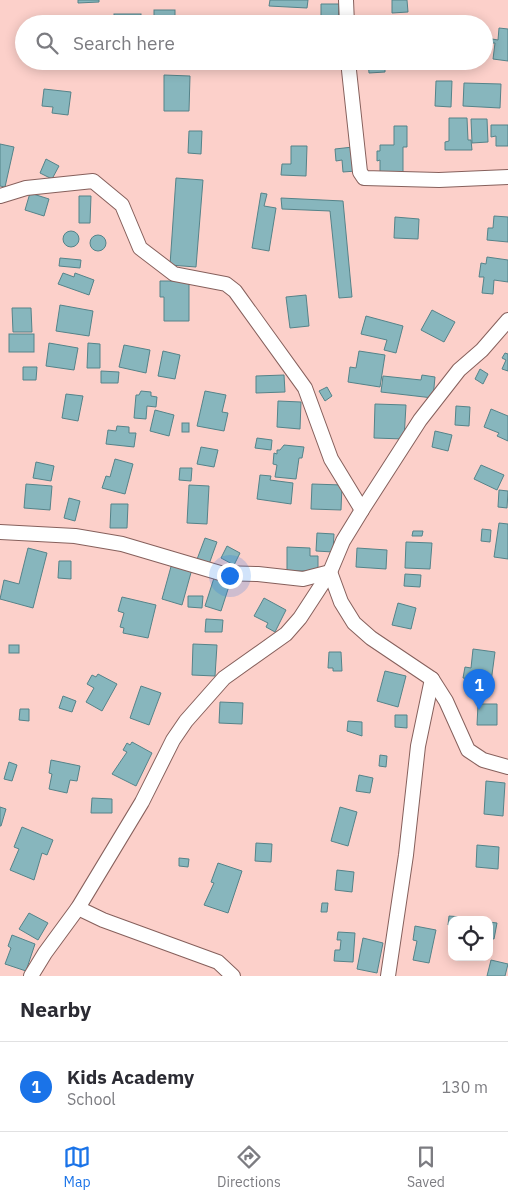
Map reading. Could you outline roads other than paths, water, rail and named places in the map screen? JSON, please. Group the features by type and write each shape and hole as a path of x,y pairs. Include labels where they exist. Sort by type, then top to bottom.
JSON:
{"street":[{"path":"346,0 347,15"},
{"path":"349,70 360,172 364,178 439,180 508,177"},
{"path":"0,196 26,188 93,181 122,205 140,248 174,274 226,284 235,291 305,388 331,459 362,510"},
{"path":"31,976 45,953 78,908 142,802 169,748 186,721 224,678 286,634 300,618 330,572 344,541 362,510 439,394 508,320"},
{"path":"0,532 75,536 112,543 220,573 258,574 303,579 330,572"},
{"path":"330,572 341,602 354,623 370,638 432,679 446,701 468,750 483,760 508,766"},
{"path":"388,976 406,855 419,735 432,679"},
{"path":"78,908 103,920 218,962 233,976"}],"place":[{"name":"Kids Academy","path":"479,710"}]}
